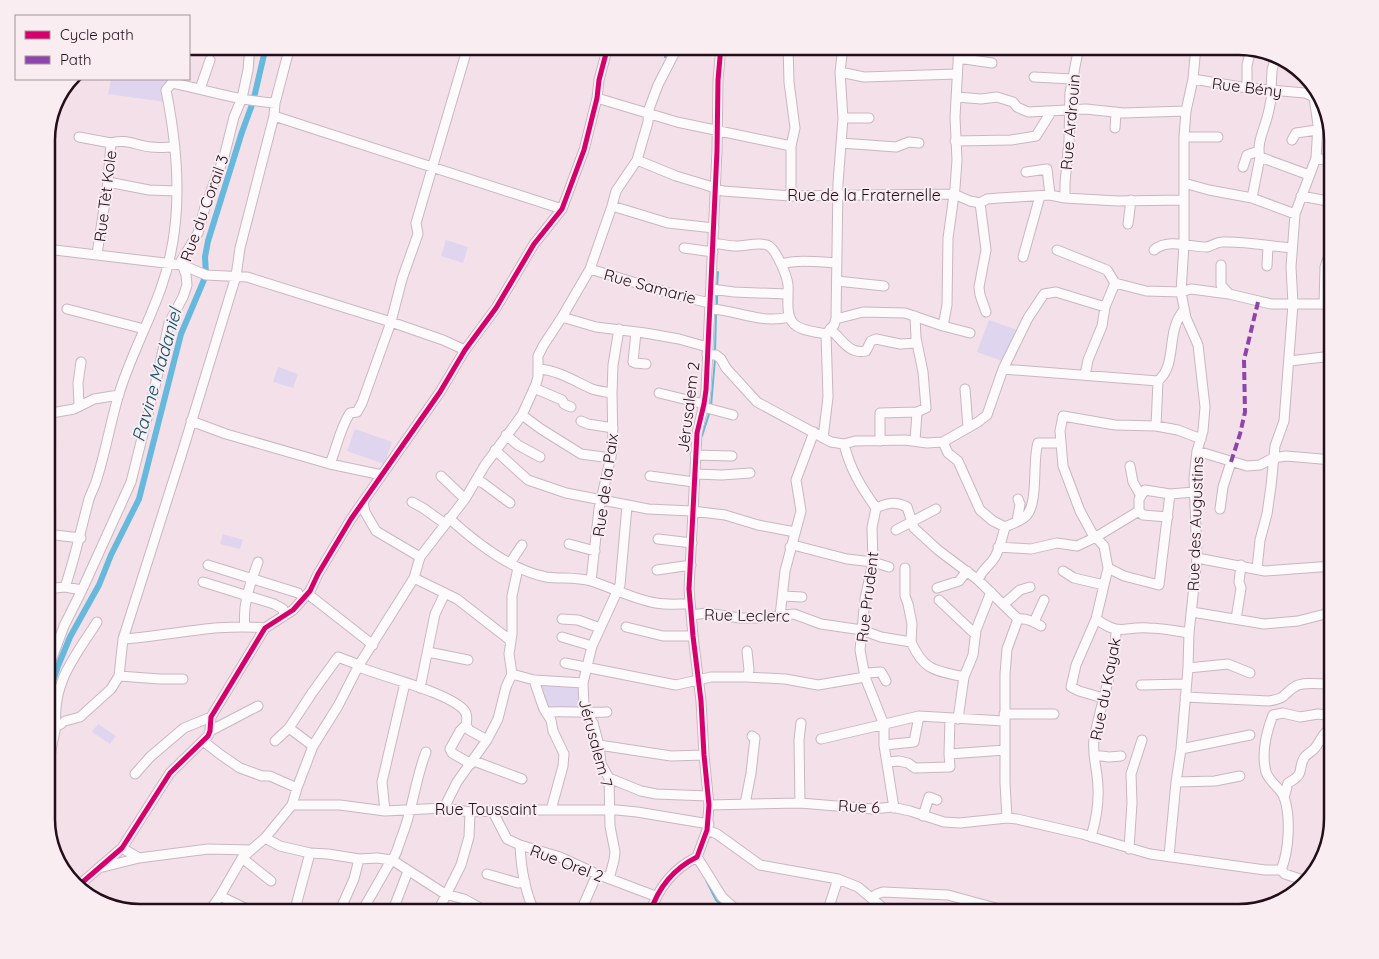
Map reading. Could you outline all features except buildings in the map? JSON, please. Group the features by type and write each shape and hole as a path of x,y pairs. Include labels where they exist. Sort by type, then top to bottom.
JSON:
{"street":[{"name":"Rue du Corail 3","path":"55,649 131,482 155,386 168,323 183,297 187,285 181,261 198,233 205,207 214,186 234,117 242,98 249,55"},
{"path":"56,726 80,717 111,689 119,676 123,638 236,276 240,248 288,55"},
{"path":"330,464 350,412 357,412 362,403 391,322 402,279 418,234 416,223 465,55"},
{"path":"210,731 211,717 265,628 300,604 308,594 351,519 440,392 465,350 496,308 534,244 562,209 584,150 606,55"},
{"path":"214,904 242,858 265,838 292,805 296,788 313,746 338,706 359,666 414,578 420,557 465,499 495,450 522,415 538,377 538,356 590,269 618,186 637,160 658,85 673,55"},
{"name":"Jérusalem 2","path":"708,827 709,806 704,755 704,732 689,589 697,433 704,405 711,353 710,306 719,55"},
{"path":"788,55 789,82 795,128 791,146 791,196"},
{"path":"823,438 828,396 826,368 828,332 836,319 838,196 842,118 840,72 842,55"},
{"path":"943,326 947,304 948,238 957,160 955,141 958,55"},
{"name":"Rue Ardrouin","path":"1065,198 1072,79 1077,55"},
{"name":"Rue des Augustins","path":"1168,856 1181,749 1189,633 1197,558 1194,478 1197,451 1201,439 1206,407 1198,344 1184,310 1181,292 1184,244 1184,137 1186,111 1194,79 1196,55"},
{"path":"1246,88 1249,56"},
{"path":"958,58 992,63"},
{"path":"200,89 210,60"},
{"path":"1252,198 1272,90 1272,70 1274,63"},
{"path":"840,72 864,77 957,74"},
{"path":"1034,77 1072,79"},
{"name":"Rue Bény","path":"1194,79 1246,88 1310,93"},
{"path":"65,587 81,538 90,498 119,395 169,264 177,217 177,191 175,147 166,90 172,83 227,97 275,104"},
{"path":"957,97 981,99 997,97 1013,102 1017,107 1028,112 1086,109 1116,112 1186,111"},
{"path":"597,98 649,114 791,146"},
{"path":"1257,569 1260,540 1267,514 1275,446 1284,421 1293,304 1292,248 1295,214 1316,158 1316,102"},
{"path":"955,141 1011,140 1036,136 1051,112"},
{"path":"1115,128 1116,112"},
{"path":"274,116 562,209"},
{"path":"842,118 869,118"},
{"path":"1292,140 1296,133 1317,130"},
{"path":"79,137 111,143"},
{"path":"1184,137 1218,137"},
{"name":"Rue Tèt Kole","path":"97,254 108,182 111,143 116,141 149,147 175,147"},
{"path":"841,143 896,147 910,142 919,142"},
{"path":"1243,166 1247,155 1260,154 1309,175"},
{"path":"1316,158 1324,160"},
{"name":"Rue de la Fraternelle","path":"637,160 723,192 791,196 954,194 980,203"},
{"path":"1026,172 1047,169 1050,196"},
{"path":"108,182 149,190 177,191"},
{"path":"1184,183 1252,198 1295,214"},
{"path":"1023,257 1040,196"},
{"path":"986,312 979,287 986,250 982,233 980,203 987,199 1050,196 1131,200 1183,200"},
{"path":"1301,196 1324,200"},
{"path":"1128,224 1131,200"},
{"path":"612,206 668,224 714,228"},
{"path":"1154,250 1160,245 1184,244 1209,247 1219,242 1241,242 1292,248"},
{"path":"684,248 766,245 773,248 781,264 788,283 790,317 797,326 828,332 850,349 860,352 866,351 871,341 876,340 900,344 917,343"},
{"path":"1267,266 1268,246"},
{"path":"55,250 182,265 206,274 246,276 391,322 443,340 465,350"},
{"path":"1057,250 1107,270 1115,283 1146,290 1181,292 1191,289 1229,294 1258,302 1324,304"},
{"path":"781,264 813,261 837,263"},
{"path":"1221,265 1221,285 1229,294"},
{"name":"Rue Samarie","path":"590,269 755,319 776,320 790,317"},
{"path":"836,281 884,286"},
{"path":"1086,375 1088,360 1102,326 1105,307 1115,283"},
{"path":"711,289 734,292 788,294"},
{"path":"562,318 596,327 678,339 711,353 721,359 726,368 757,402 831,442 844,444 855,441 915,441 926,443 942,442 987,415 1003,369 1028,318 1044,294 1056,292 1105,307"},
{"path":"67,309 144,329"},
{"path":"1003,369 1158,381 1164,376 1167,369 1172,331 1178,316 1184,310"},
{"path":"836,319 864,312 905,313 925,321 970,333"},
{"path":"880,441 880,413 917,412 926,408 915,316"},
{"name":"Rue de la Paix","path":"591,581 597,541 596,530 613,447 613,365 618,329"},
{"path":"636,332 633,362 646,364"},
{"path":"1289,361 1324,357"},
{"path":"79,406 78,383 81,362"},
{"path":"538,369 547,369 567,376 594,390 612,393"},
{"path":"1156,426 1158,381"},
{"path":"534,388 562,400 564,404 571,407"},
{"path":"965,389 968,428"},
{"path":"658,392 733,415"},
{"path":"55,413 67,411 94,399 119,395"},
{"path":"915,441 917,412"},
{"path":"522,415 582,454 611,458"},
{"path":"1104,698 1071,687 1076,665 1096,619 1108,568 1104,546 1092,533 1080,511 1063,466 1060,431 1063,416 1114,425 1156,426 1178,430 1201,439"},
{"path":"191,421 226,434 330,464 382,475"},
{"path":"581,421 613,428"},
{"path":"780,616 785,571 801,511 796,480 814,432"},
{"path":"506,436 540,457"},
{"path":"942,442 948,453 958,461 980,510 993,521 1005,527"},
{"path":"1005,527 1026,516 1030,507 1036,466 1035,450 1038,443 1061,443"},
{"path":"844,444 856,480 876,508 888,503 898,503 906,506 914,528 938,550 978,580 1018,619"},
{"path":"495,450 528,480 566,493 648,509 725,515 758,525 795,532"},
{"path":"1197,451 1247,466 1260,465 1273,458 1286,456 1324,459"},
{"path":"695,455 732,456"},
{"path":"1220,509 1223,487 1230,462"},
{"path":"1130,466 1133,482 1141,496"},
{"path":"650,476 694,478 750,473"},
{"path":"441,476 465,499"},
{"path":"476,480 510,503"},
{"path":"1138,511 1139,499 1145,490 1170,494 1194,492"},
{"path":"1108,568 1124,576 1159,585 1170,494"},
{"path":"1017,521 1020,504 1018,499"},
{"path":"363,502 365,512 376,531 420,557"},
{"path":"412,502 447,521 514,566 544,576 591,581 657,604 690,604"},
{"name":"Jérusalem 7","path":"609,879 615,852 608,810 609,778 601,764 599,745 593,722 587,714 584,704 583,684 592,646 620,585 623,557 622,544 627,506"},
{"name":"Rue Prudent","path":"876,508 872,528 873,562 865,598 860,650 865,677 884,724"},
{"path":"896,530 936,509"},
{"path":"998,547 1031,548 1057,543 1077,546 1096,537 1138,511"},
{"path":"1138,511 1143,515 1168,517"},
{"path":"978,580 982,570 995,556 998,547 1001,545 1005,527"},
{"path":"55,535 81,538"},
{"path":"658,539 692,543"},
{"path":"569,544 595,551"},
{"path":"444,808 458,782 487,740 498,719 506,687 512,674 509,654 513,622 514,566 522,545"},
{"path":"790,547 793,545 847,559 873,562 889,567"},
{"path":"1197,558 1265,570 1324,567"},
{"path":"245,626 243,615 258,562"},
{"path":"208,565 298,593"},
{"path":"657,570 691,565"},
{"path":"1236,619 1241,588 1239,582 1241,565"},
{"path":"905,568 905,596 912,624 911,642 917,654 930,668 964,676"},
{"path":"937,588 959,581 966,571"},
{"path":"1063,571 1074,578 1104,585"},
{"path":"414,578 457,600 511,641"},
{"path":"203,582 274,604 283,609 284,616"},
{"path":"55,588 65,587 82,590"},
{"path":"1004,604 1020,590 1030,587"},
{"path":"888,762 899,761 908,763 914,768 950,766 948,754 964,676 973,655 975,634 991,592"},
{"path":"420,688 435,614 445,593"},
{"path":"308,594 373,646"},
{"path":"783,596 802,597"},
{"path":"940,600 975,634"},
{"path":"1018,619 1023,618 1038,624 1044,600"},
{"path":"1192,612 1264,624 1298,621 1324,614"},
{"name":"Rue Leclerc","path":"691,615 707,613 740,618 760,618 794,614 821,624 862,630 881,637 911,642"},
{"path":"562,619 578,620 600,628"},
{"path":"1018,619 1007,649 1005,674 1004,717 1007,818 1091,837 1129,849 1265,870 1281,870 1285,874 1299,879"},
{"path":"1096,619 1107,627 1116,630 1149,628 1189,633"},
{"path":"55,731 56,698 64,675 97,622"},
{"path":"123,638 151,637 189,630 245,626 265,628"},
{"path":"626,627 663,636 693,636"},
{"name":"Rue du Kayak","path":"1091,837 1098,814 1094,739 1113,655 1116,630"},
{"path":"562,637 592,646"},
{"path":"747,651 749,670 747,677"},
{"path":"428,652 468,660"},
{"path":"275,741 289,728 338,657 450,700 464,710 467,715 466,725 469,730 487,740"},
{"path":"565,663 676,685 710,677 747,677 785,679 818,685 865,677 868,673 881,672 886,681"},
{"path":"1188,668 1228,664 1250,673"},
{"path":"512,674 534,680 583,684"},
{"path":"119,676 183,679"},
{"path":"534,680 544,709 552,720 553,731 564,754 563,766 551,810"},
{"path":"385,811 382,782 405,683"},
{"path":"1141,685 1186,684"},
{"path":"1185,697 1268,701 1282,699 1297,686 1324,684"},
{"path":"83,882 122,848 170,772 203,741 210,731 258,706"},
{"path":"547,712 572,711 587,714 607,712"},
{"path":"65,722 79,713"},
{"path":"1284,798 1266,773 1265,739 1273,715 1284,713 1300,717 1324,715"},
{"path":"821,739 920,716 954,719 1054,714"},
{"path":"884,745 914,742 920,716"},
{"path":"135,774 150,757 184,728 211,717"},
{"path":"800,803 799,740 801,723"},
{"path":"884,724 884,745 894,808"},
{"path":"466,725 460,731 450,749 452,753 522,779"},
{"path":"289,728 313,746"},
{"path":"1181,749 1250,735"},
{"path":"1281,870 1285,860 1288,838 1284,798 1288,783 1301,772 1304,757 1315,748 1324,735"},
{"path":"744,804 751,773 755,738 752,736"},
{"path":"1129,849 1132,803 1131,774 1142,740"},
{"path":"203,741 240,768 262,776 270,776 296,788"},
{"path":"599,745 671,756 704,755"},
{"path":"948,754 1005,750"},
{"path":"366,904 375,886 395,857 411,810 421,765 426,752"},
{"path":"1094,755 1121,756"},
{"path":"1176,782 1214,780 1240,776"},
{"path":"609,778 656,794 708,796"},
{"path":"923,816 929,797 937,800"},
{"name":"Rue 6","path":"709,806 800,803 873,809 894,808 944,822 960,824 1007,818"},
{"name":"Rue Toussaint","path":"292,805 340,806 385,811 444,808 470,812 608,810 637,812 708,827"},
{"path":"441,904 461,865 469,837 470,812"},
{"name":"Rue Orel 2","path":"493,812 507,839 520,845 560,857 609,879 655,896"},
{"path":"653,904 655,896 678,869 697,857 708,827 760,865 838,879 858,886 878,904"},
{"path":"265,838 280,846 310,853 359,859 377,858 392,860 445,894 464,899 468,904"},
{"path":"520,845 521,862 531,904"},
{"path":"122,848 139,858"},
{"path":"101,867 139,858 208,849 251,850"},
{"path":"296,904 310,853"},
{"path":"697,857 722,897 730,904"},
{"path":"242,858 271,881"},
{"path":"344,904 354,880 359,859"},
{"path":"395,904 408,871"},
{"path":"487,874 518,883 525,882"},
{"path":"584,904 597,874"},
{"path":"830,904 838,879"},
{"path":"871,898 882,892 942,894 980,904"},
{"path":"220,896 236,904"}],"shaded area":[{"path":"111,80 169,80 165,102 108,94"},
{"path":"446,240 468,247 463,263 441,256"},
{"path":"989,320 1017,330 1005,362 977,352"},
{"path":"278,367 298,374 293,388 273,382"},
{"path":"355,429 392,442 384,464 347,451"},
{"path":"223,534 243,540 240,549 220,544"},
{"path":"580,684 581,709 538,711 537,686"},
{"path":"98,724 116,736 110,744 92,732"}],"waterway":[{"name":"Ravine Madaniel","path":"55,675 70,637 99,585 111,555 139,499 181,334 206,275 205,257 208,241 253,102 264,55"},
{"path":"717,287 718,272"},
{"path":"717,294 717,307"},
{"path":"715,352 716,314"},
{"path":"711,406 715,359"},
{"path":"702,436 710,411"},
{"path":"706,880 720,904"}],"marked path":[{"path":"1231,462 1245,412 1244,360 1258,302"}],"cycle path":[{"path":"83,882 122,848 170,773 208,736 211,717 265,628 293,610 310,591 351,519 440,392 465,350 496,308 534,244 562,209 584,150 606,55"},
{"path":"653,904 662,887 674,873 697,857 707,830 709,805 701,701 689,589 697,433 706,390 720,55"}]}
